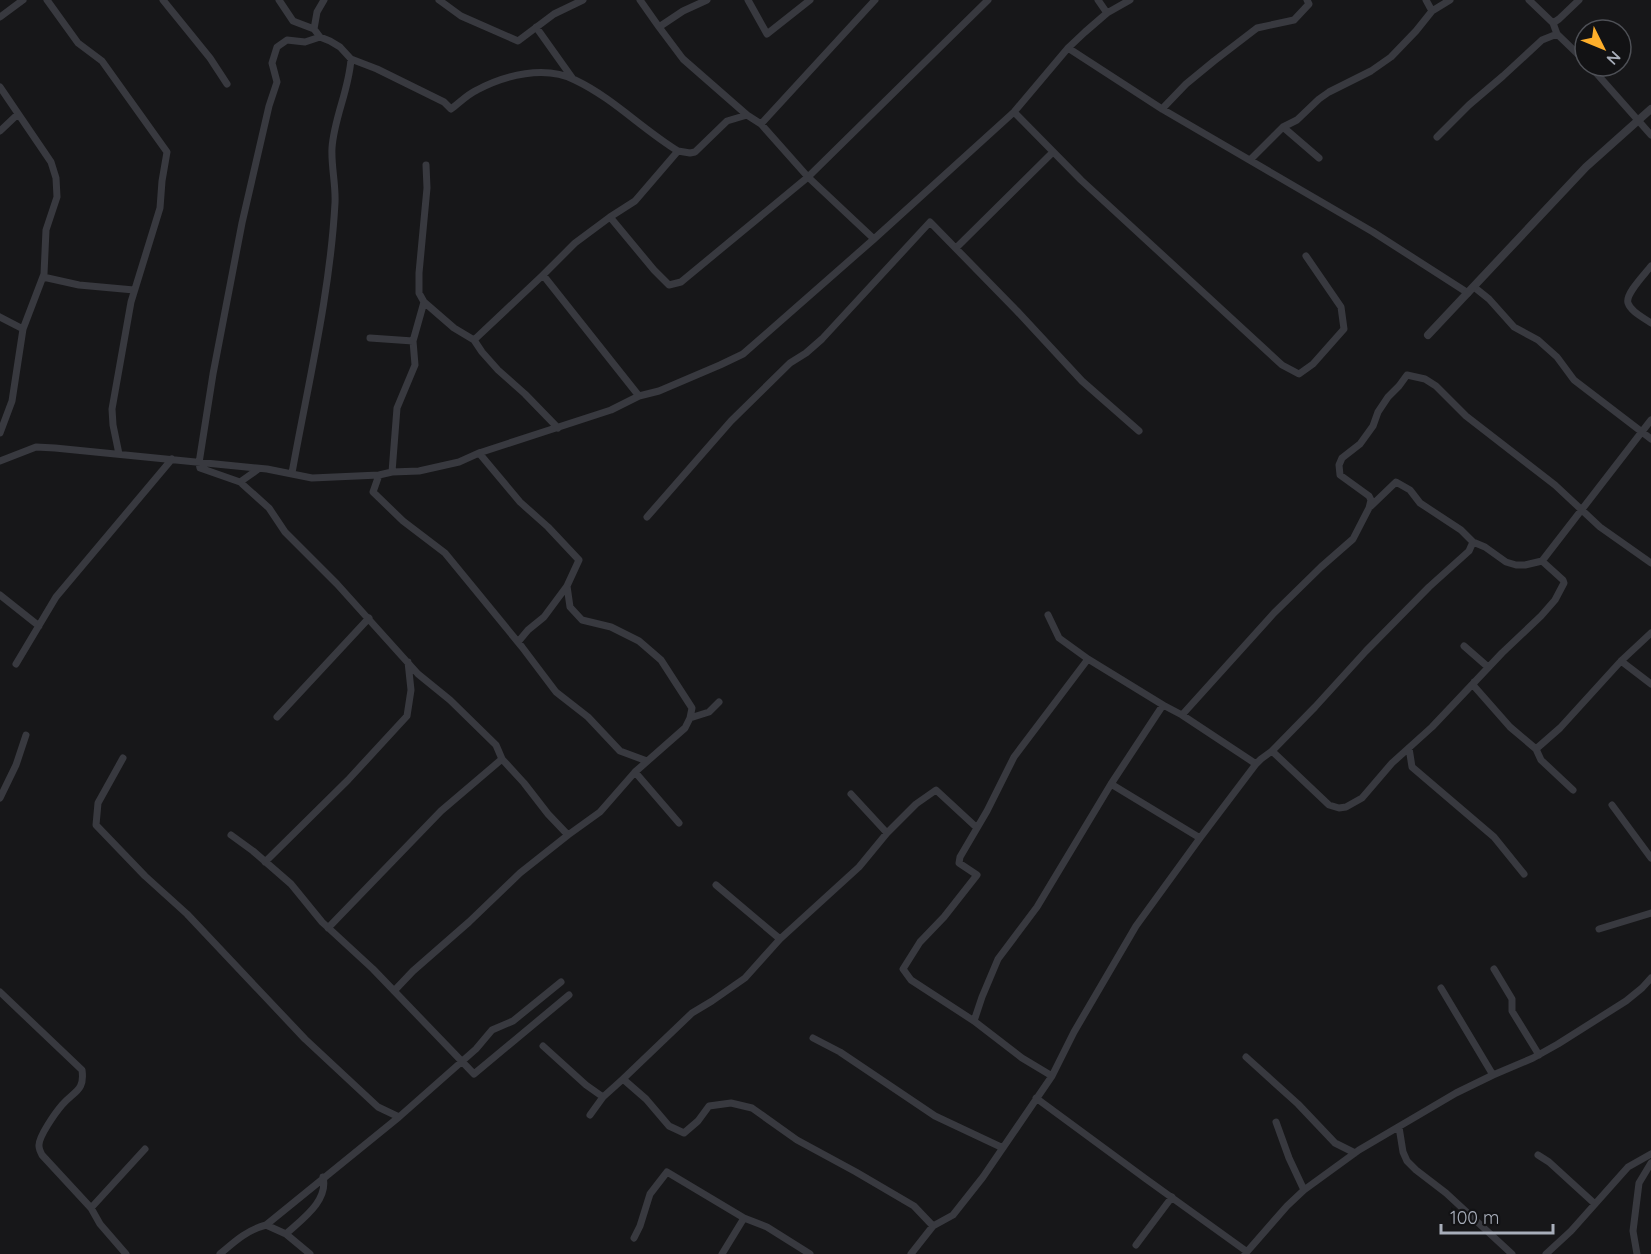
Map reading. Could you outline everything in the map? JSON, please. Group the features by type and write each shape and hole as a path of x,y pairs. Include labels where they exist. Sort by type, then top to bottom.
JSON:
{"street":[{"path":"0,17 24,0"},
{"path":"47,0 78,43 102,61 167,152 160,208 134,290 111,409 119,454"},
{"path":"163,0 210,58 227,84"},
{"path":"279,0 293,21 314,29 320,37 340,47 351,59 377,69 444,102 451,109 475,90 508,77 526,74 555,74 573,79 622,110 678,151 690,153 695,152 727,121 747,115"},
{"path":"314,29 317,12 324,0"},
{"path":"438,0 461,15 519,41 554,14 583,0"},
{"path":"640,0 683,59 747,115 761,124 808,177 874,239"},
{"path":"659,27 683,11 707,0"},
{"path":"748,0 767,34 810,0"},
{"path":"761,124 875,0"},
{"path":"610,217 669,285 681,282 808,177 988,0"},
{"path":"1098,0 1107,13"},
{"path":"0,461 36,447 172,459 257,470 267,469 312,478 419,471 459,462 479,453 611,410 639,396 659,391 743,354 1014,112 1068,48 1107,13 1130,0"},
{"path":"1162,109 1186,84 1257,28 1294,20 1309,4 1307,0"},
{"path":"1426,0 1432,11"},
{"path":"1250,160 1283,128 1297,120 1329,92 1371,71 1390,57 1432,11 1449,0"},
{"path":"1529,0 1553,23 1557,34 1573,50"},
{"path":"1553,23 1579,0"},
{"path":"536,27 573,79"},
{"path":"1437,137 1542,40 1557,34"},
{"path":"320,37 305,42 287,40 277,47 272,63 278,82 269,106 242,223 213,374 200,468 240,482 269,507 285,532 369,618 418,674 450,700 496,745 502,759 568,835"},
{"path":"1068,48 1162,109 1489,299 1514,327 1538,340 1557,357 1574,380 1651,440"},
{"path":"292,473 313,368 328,270 335,201 332,149 338,114 350,74 351,59"},
{"path":"1601,78 1651,135"},
{"path":"0,87 51,162 56,178 57,197 46,230 44,274 23,329 12,401 0,433"},
{"path":"1428,335 1586,167 1651,109"},
{"path":"1014,112 1080,180 1282,365 1299,374 1313,364 1344,328 1341,308 1306,256"},
{"path":"0,131 18,114"},
{"path":"1283,128 1319,158"},
{"path":"474,340 575,243 635,201 678,151"},
{"path":"956,248 1053,152"},
{"path":"426,165 427,188 419,293 424,302 454,328 474,340 498,370 558,428"},
{"path":"646,517 731,421 790,363 822,339 930,222 1082,381 1139,431"},
{"path":"1651,266 1634,288 1628,303 1633,310 1651,322"},
{"path":"543,275 639,396"},
{"path":"42,277 79,285 134,290"},
{"path":"392,472 397,408 415,365 413,341 424,302"},
{"path":"0,317 23,329"},
{"path":"370,338 413,341"},
{"path":"1182,715 1274,613 1353,539 1371,500 1369,496 1340,475 1339,465 1342,458 1360,444 1373,426 1378,412 1388,397 1407,375 1425,379 1436,386 1466,416 1555,484 1600,527 1651,563"},
{"path":"1369,508 1395,482 1410,490 1420,503 1461,530 1473,542 1506,562 1525,565 1542,561 1651,420"},
{"path":"479,453 520,502 548,526 579,560 567,586 544,617 518,642"},
{"path":"16,664 56,597 172,459"},
{"path":"240,482 257,470"},
{"path":"380,475 374,492 404,522 445,553 556,692 588,717 620,751 647,761"},
{"path":"911,1254 933,1226 953,1215 1003,1148 1052,1076 1074,1032 1136,926 1256,764 1272,752 1372,645 1469,550 1473,542"},
{"path":"1272,752 1329,805 1339,808 1346,807 1362,798 1392,763 1431,727 1555,600 1564,583 1563,579 1542,561"},
{"path":"394,991 520,873 600,812 634,772 685,728 690,718 692,708 661,660 639,641 611,627 582,620 570,607 567,586"},
{"path":"0,595 39,626"},
{"path":"1048,615 1059,638 1088,659 1182,715 1256,764"},
{"path":"277,717 369,618"},
{"path":"1536,749 1560,728 1621,661 1651,633"},
{"path":"1464,646 1488,667"},
{"path":"1052,1076 1022,1058 974,1021 911,980 903,969 920,942 944,917 977,875 959,862 976,827 1014,757 1088,659"},
{"path":"1621,661 1651,684"},
{"path":"265,862 348,780 407,716 411,690 408,662"},
{"path":"1474,682 1473,685 1510,728 1536,749 1541,760 1573,790"},
{"path":"690,718 709,712 719,702"},
{"path":"974,1021 998,959 1037,907 1111,784 1163,705"},
{"path":"0,798 16,765 26,735"},
{"path":"1409,748 1412,767 1494,837 1524,874"},
{"path":"123,758 98,803 96,825 145,876 187,914 305,1040 378,1107 399,1117"},
{"path":"328,928 441,811 502,759"},
{"path":"634,772 679,823"},
{"path":"1111,784 1200,838"},
{"path":"590,1115 603,1097 692,1013 745,978 780,939 859,867 887,833 916,804 936,789 976,827"},
{"path":"851,794 887,833"},
{"path":"1612,805 1651,858"},
{"path":"231,835 291,884 328,928 373,969 474,1074 569,995"},
{"path":"716,885 780,939"},
{"path":"1599,929 1651,913"},
{"path":"1494,969 1512,999 1512,1011 1539,1055"},
{"path":"1036,1098 1246,1252 1304,1190 1355,1153 1456,1093 1539,1055 1626,1001 1651,979"},
{"path":"220,1254 241,1235 266,1225 277,1217 399,1117 476,1048 492,1029 513,1021 561,982"},
{"path":"1441,988 1493,1075"},
{"path":"0,992 82,1070 83,1081 76,1092 62,1104 40,1139 39,1147 42,1155 91,1208 100,1224 126,1254"},
{"path":"813,1038 840,1052 935,1116 1003,1148"},
{"path":"543,1046 586,1085 603,1097"},
{"path":"1246,1057 1298,1104 1335,1143 1355,1153"},
{"path":"623,1079 646,1099 669,1126 684,1133 698,1121 709,1106 731,1103 752,1108 797,1140 914,1206 933,1226"},
{"path":"1276,1122 1304,1190"},
{"path":"1399,1127 1403,1152 1407,1161 1446,1193 1512,1254"},
{"path":"91,1208 145,1149"},
{"path":"1546,1254 1571,1231 1628,1167 1651,1154"},
{"path":"1538,1155 1549,1162 1595,1204"},
{"path":"1637,1254 1633,1232 1639,1183 1651,1163"},
{"path":"634,1238 650,1194 668,1172 744,1218 767,1227 810,1254"},
{"path":"286,1234 317,1203 324,1189 323,1177"},
{"path":"1136,1245 1172,1197"},
{"path":"722,1254 744,1218"},
{"path":"266,1225 286,1234 310,1254"}]}
